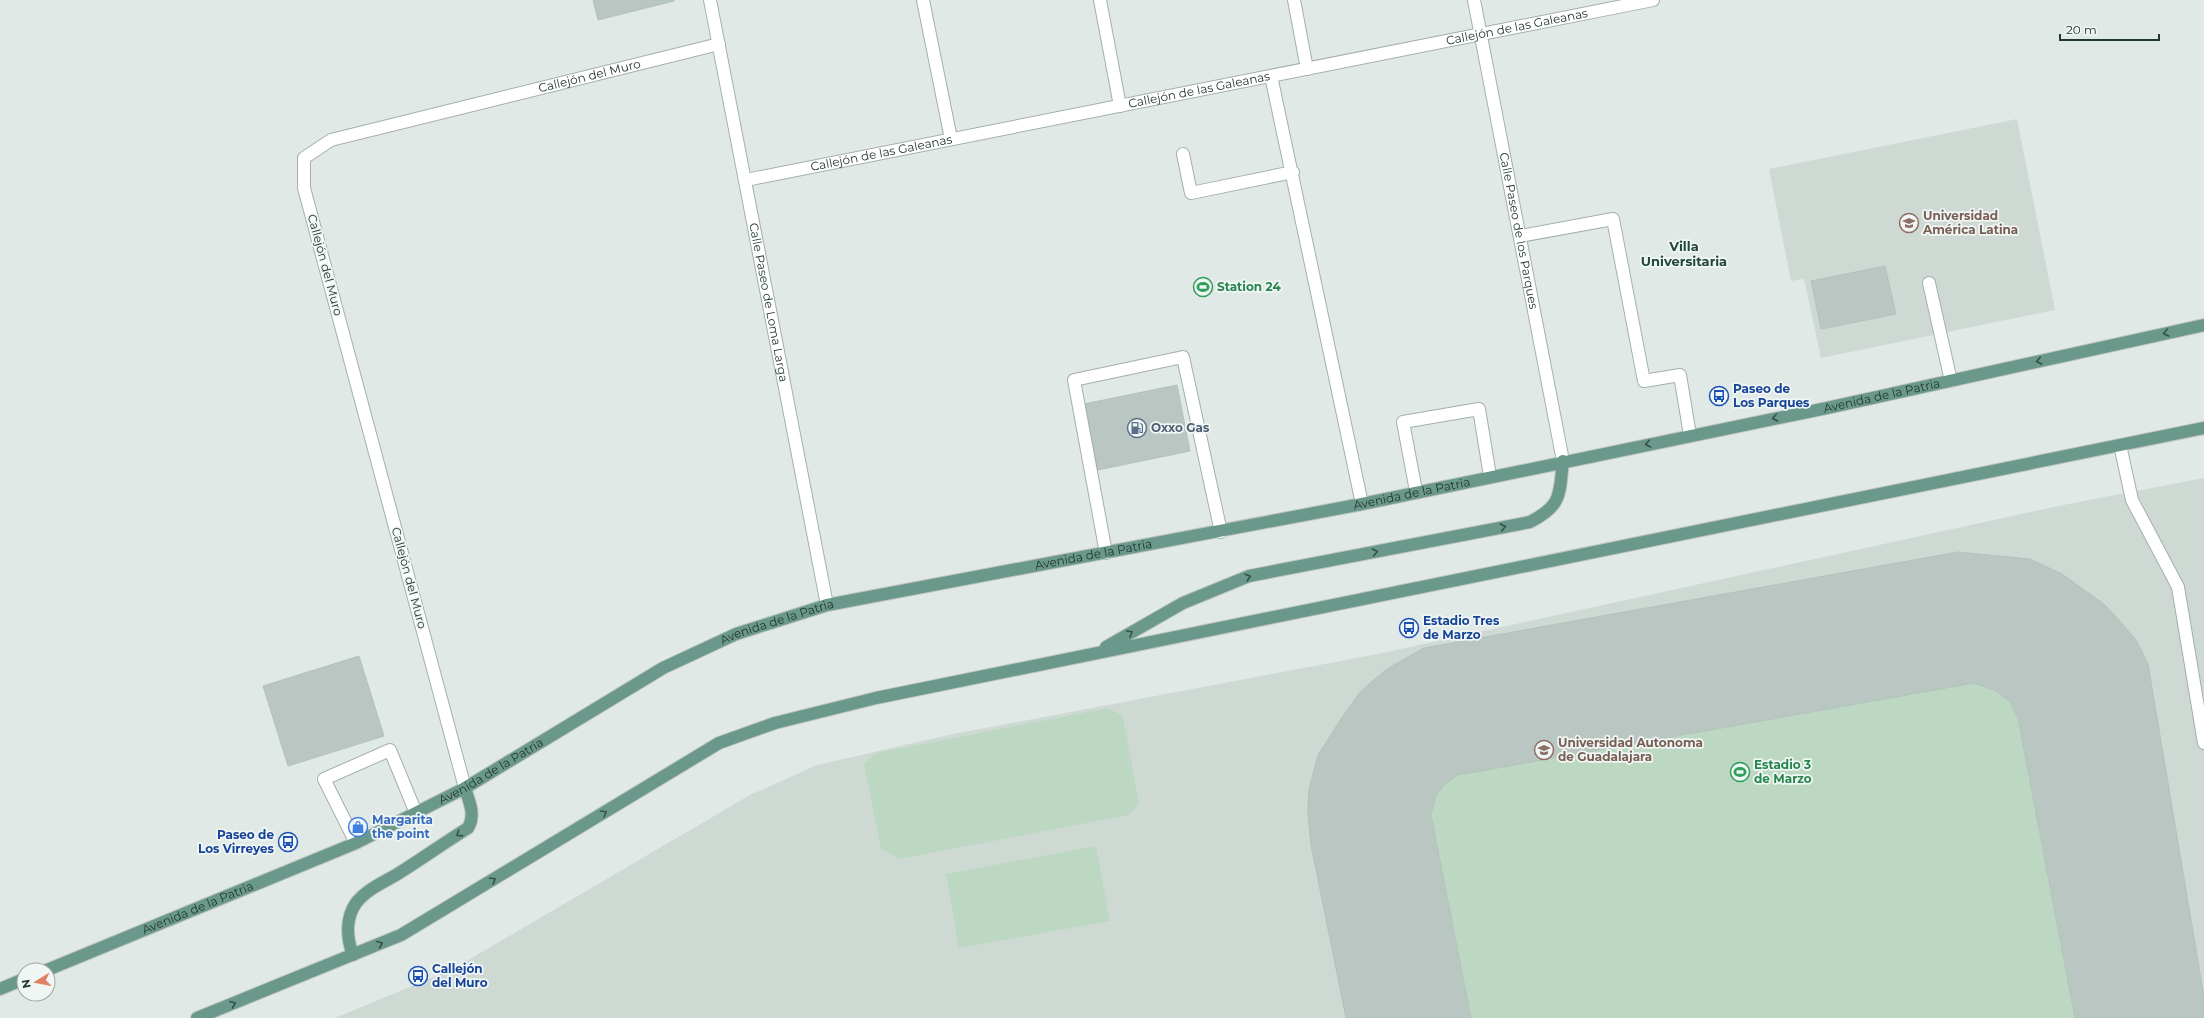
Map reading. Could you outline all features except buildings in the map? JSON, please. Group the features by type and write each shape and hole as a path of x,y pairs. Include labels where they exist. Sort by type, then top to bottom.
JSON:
{"main road":[{"name":"Avenida de la Patria","path":"56,966 356,843 465,788 663,668 736,634 827,605 1221,532 1362,504 1416,491 1952,381 2204,325"},
{"path":"197,1018 353,956 400,935 719,743 775,723 876,698 1096,652 2204,428"},
{"path":"1096,652 1182,603 1248,576 1530,522 1546,513 1558,499 1563,461"},
{"path":"353,956 348,943 348,929 350,918 356,903 372,888 468,828 472,820 473,813 465,788"},
{"path":"0,989 16,982"}],"street":[{"name":"Calle Paseo de Loma Larga","path":"710,0 827,605"},
{"path":"923,0 951,139"},
{"path":"1100,0 1120,106"},
{"path":"1294,0 1307,69"},
{"name":"Calle Paseo de los Parques","path":"1474,0 1563,461"},
{"name":"Callejón de las Galeanas","path":"746,180 1653,0"},
{"name":"Callejón del Muro","path":"465,788 304,188 304,158 331,140 719,44"},
{"path":"1271,76 1293,172 1362,504"},
{"path":"1183,154 1191,193 1293,172"},
{"path":"1520,236 1613,219 1644,381 1680,375 1690,435"},
{"path":"1929,283 1952,381"},
{"path":"1106,553 1074,380 1183,358 1221,532"},
{"path":"1416,491 1403,422 1479,409 1490,476"},
{"path":"2120,445 2132,500 2178,587 2204,743"},
{"path":"356,843 324,779 390,750 416,813"}],"shaded area":[{"name":"Universidad América Latina","path":"2017,119 2055,310 1821,358 1804,279 1791,281 1769,169"},
{"name":"Universidad Autonoma de Guadalajara","path":"2204,478 2204,1018 335,1018 453,969 750,795 817,765 953,734 1378,654 2058,506"}],"green space":[{"name":"Estadio 3 de Marzo","path":"2030,559 2060,574 2102,602 2126,626 2136,640 2148,664 2204,997 2204,1018 1346,1018 1310,838 1307,813 1309,788 1313,772 1320,755 1338,722 1361,692 1387,669 1424,648"},
{"path":"1108,708 1123,716 1139,804 1129,815 899,859 881,849 864,764 877,753"},
{"path":"1096,846 1110,921 959,948 946,874"}],"place":[{"name":"Universidad América Latina","path":"1909,223"},
{"name":"Station 24","path":"1203,287"},
{"name":"Paseo de Los Parques","path":"1719,396"},
{"name":"Oxxo Gas","path":"1137,428"},
{"name":"Estadio Tres de Marzo","path":"1409,628"},
{"name":"Universidad Autonoma de Guadalajara","path":"1544,750"},
{"name":"Estadio 3 de Marzo","path":"1740,772"},
{"name":"Margarita the point","path":"358,827"},
{"name":"Paseo de Los Virreyes","path":"288,842"},
{"name":"Callejón del Muro","path":"418,976"}],"district":[{"name":"Villa Universitaria","path":"1684,254"}]}
